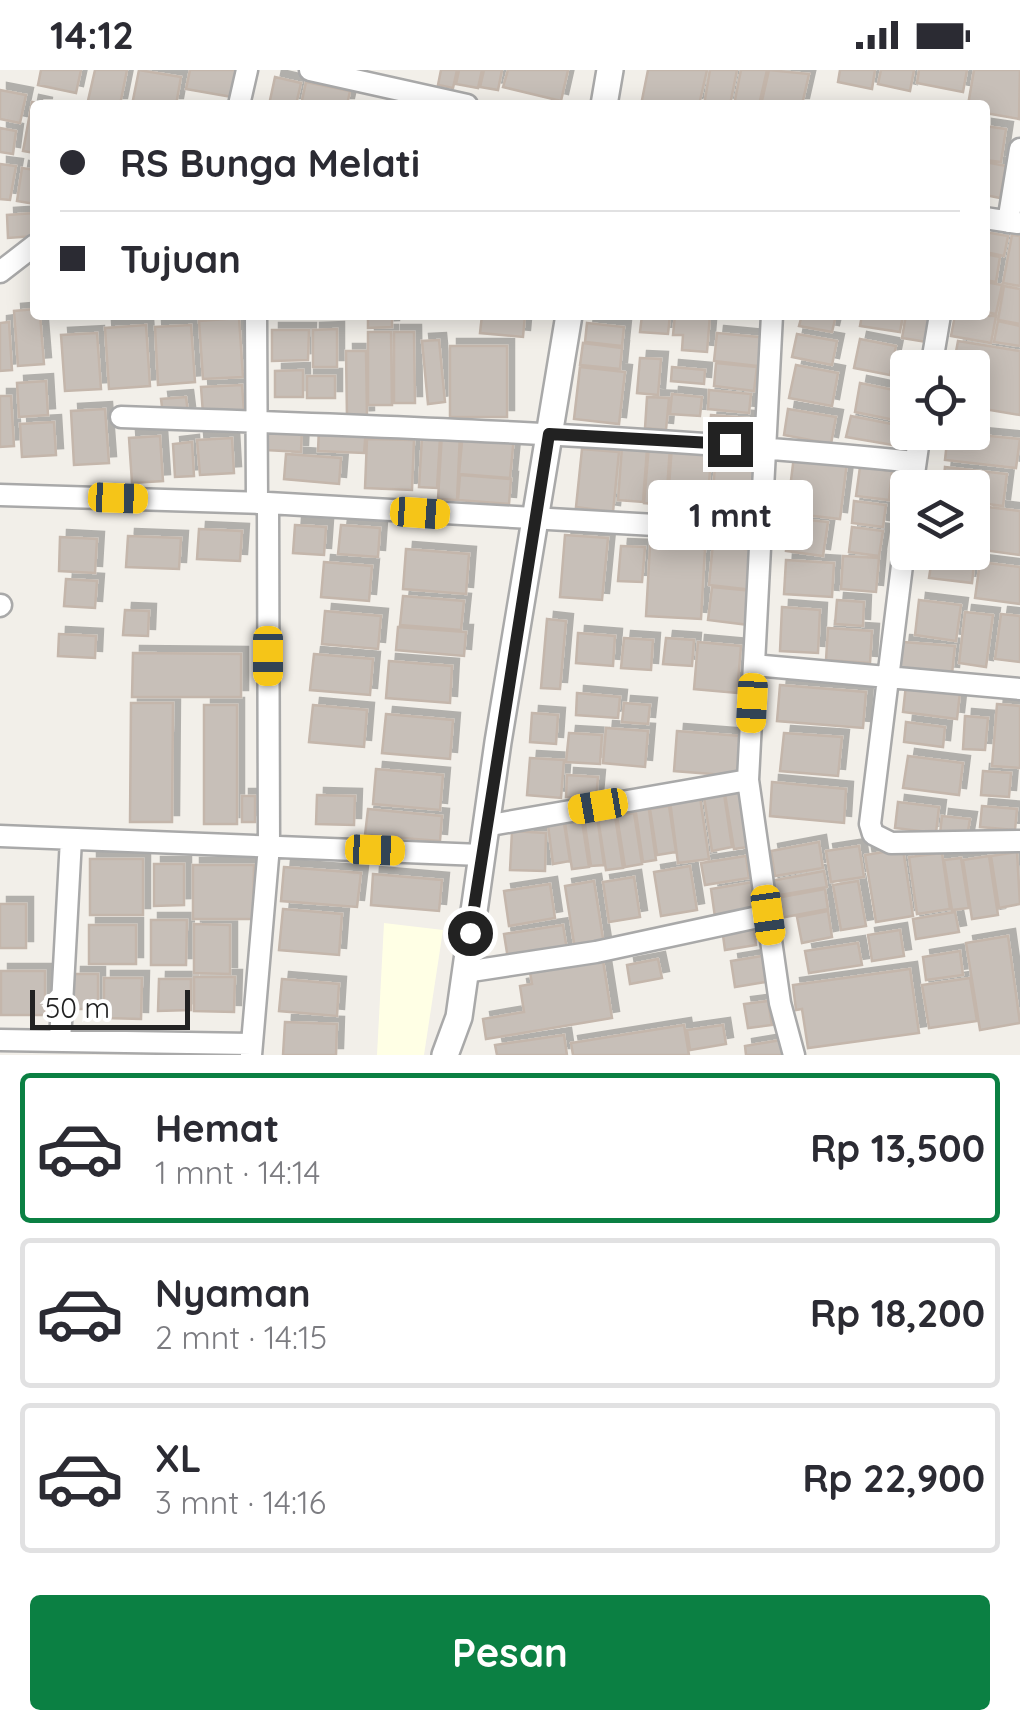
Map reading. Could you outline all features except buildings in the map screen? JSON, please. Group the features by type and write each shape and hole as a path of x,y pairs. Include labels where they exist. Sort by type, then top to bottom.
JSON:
{"street":[{"path":"240,100 247,70"},
{"path":"310,70 444,100"},
{"path":"605,100 610,70"},
{"path":"1014,223 1020,149"},
{"path":"0,272 30,249"},
{"path":"0,1040 251,1050 269,846 256,320"},
{"path":"445,1055 459,1017 485,826 568,320"},
{"path":"772,320 748,780 780,1003 794,1055"},
{"path":"934,350 939,320"},
{"path":"121,417 549,434 766,447 915,462"},
{"path":"914,470 917,450"},
{"path":"0,495 262,503 761,531"},
{"path":"900,570 870,824 874,834 891,843 1020,841"},
{"path":"754,665 1020,689"},
{"path":"485,826 748,780"},
{"path":"0,836 482,854"},
{"path":"60,1041 71,839"},
{"path":"465,972 596,952 768,915"},
{"path":"459,1017 463,1055"}],"shaded area":[{"path":"384,923 443,930 424,1055 377,1055"}],"route":[{"path":"470,933 549,434 730,444"}]}
